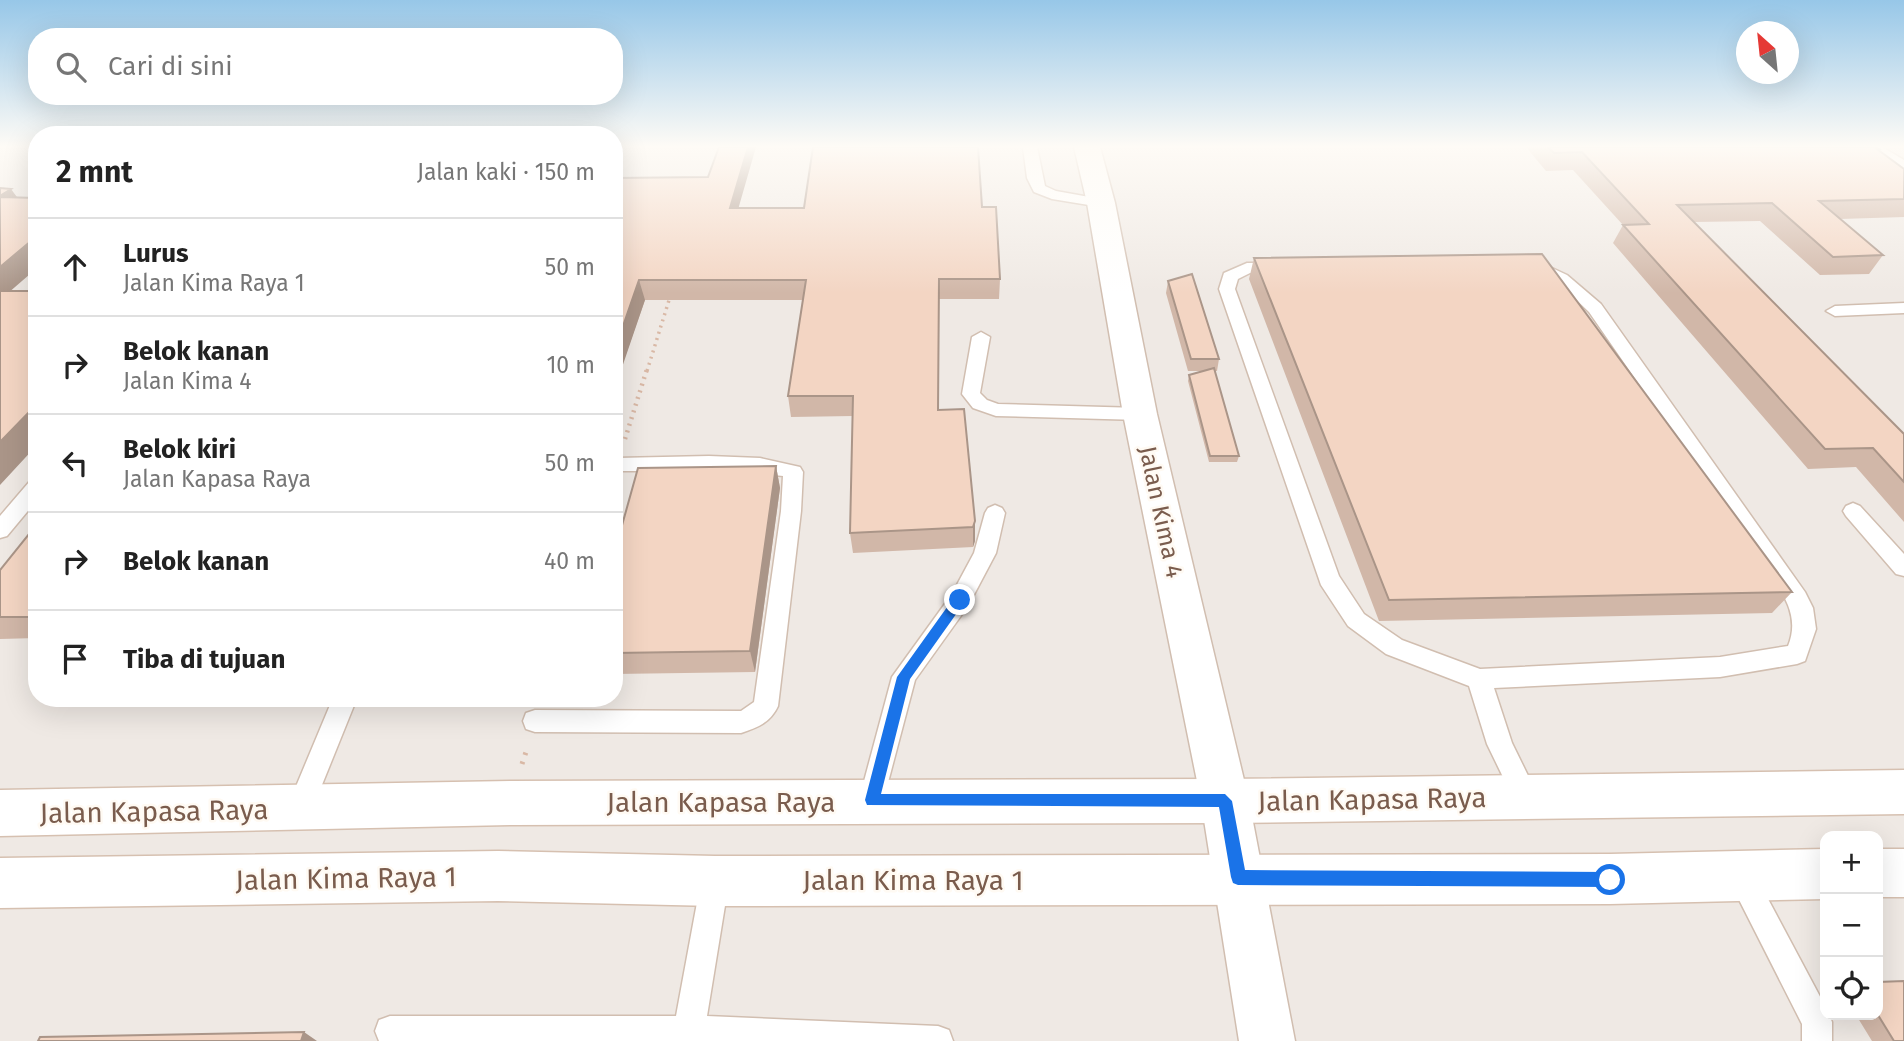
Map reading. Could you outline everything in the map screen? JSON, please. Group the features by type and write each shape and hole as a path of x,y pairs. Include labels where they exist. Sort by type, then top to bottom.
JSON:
{"main road":[{"name":"Jalan Kima 4","path":"1099,196 1140,414 1225,801 1267,1041"},
{"name":"Jalan Kapasa Raya","path":"0,813 510,803 1225,801 1904,792"},
{"path":"1883,873 1904,873"},
{"name":"Jalan Kima Raya 1","path":"0,883 498,876 715,881 1238,877 1610,880 1820,874"}],"lane":[{"path":"1056,196 1101,203"},
{"path":"1537,266 1557,274 1574,286 1595,308 1800,603 1806,635 1797,654 1720,667 1479,679 1394,647 1356,621 1329,579 1227,289 1230,276 1247,268 1537,266"},
{"path":"1835,311 1904,308"},
{"path":"981,337 971,394 981,404 996,410 1140,414"},
{"path":"535,721 741,722 757,716 766,706 791,511 793,472 785,468 756,465 623,465"},
{"path":"0,530 28,497"},
{"path":"1853,511 1904,568"},
{"path":"872,800 904,677 960,600 985,553 996,513"},
{"path":"1479,679 1500,744 1526,798"},
{"path":"300,808 341,707"},
{"path":"1741,876 1821,1035"},
{"path":"688,1031 715,881"},
{"path":"390,1031 688,1031 938,1041"}],"path":[{"path":"623,446 672,292"}],"shaded area":[{"path":"0,196 28,196 28,707 623,707 623,196 1904,196 1904,1041 0,1041"}],"building":[{"path":"623,196 734,196 730,208 804,208 806,196 981,196 982,207 996,207 1000,279 939,279 938,410 964,409 975,521 973,527 850,533 853,396 788,396 806,280 639,280 623,326"},
{"path":"1623,196 1904,196 1904,199 1819,201 1883,255 1833,257 1772,203 1677,205 1904,434 1904,482 1873,448 1825,449 1623,225 1649,224"},
{"path":"0,197 28,198 28,244 0,267"},
{"path":"1542,254 1792,592 1389,600 1254,258"},
{"path":"1192,274 1219,359 1191,359 1168,281"},
{"path":"0,291 28,291 28,413 0,442"},
{"path":"1214,368 1239,456 1210,456 1189,375"},
{"path":"776,466 750,651 623,653 623,522 638,468"},
{"path":"28,535 28,617 0,617 0,570"},
{"path":"1904,981 1904,1041 1894,1041 1881,1020 1883,982"},
{"path":"304,1032 301,1041 38,1041 40,1037"}],"route":[{"path":"960,600 904,677 872,800 1225,801 1238,877 1610,880"}]}
